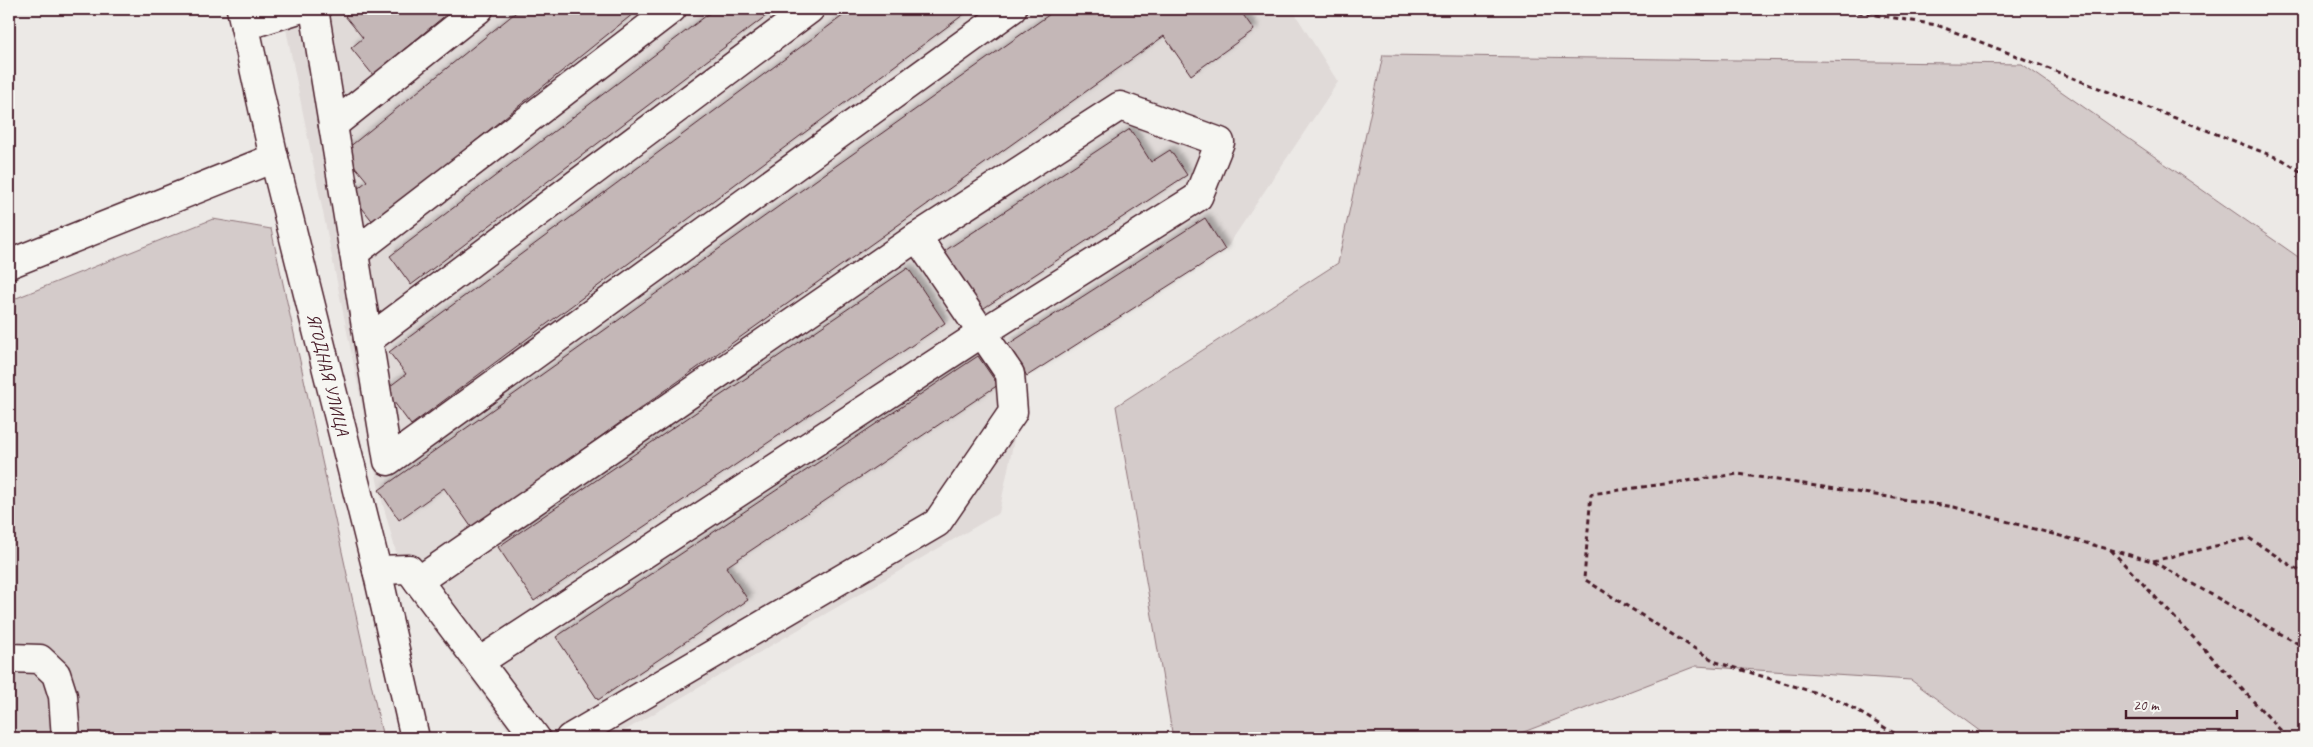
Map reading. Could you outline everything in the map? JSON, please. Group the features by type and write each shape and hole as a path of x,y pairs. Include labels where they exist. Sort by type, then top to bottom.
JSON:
{"street":[{"path":"243,17 299,9"},
{"path":"314,9 388,461 1012,9"},
{"path":"333,126 479,9"},
{"path":"354,253 672,9"},
{"path":"368,340 810,9"},
{"name":"ЯГОДНАЯ УЛИЦА","path":"243,17 274,158 377,570 415,738"},
{"path":"418,581 917,237 1120,106 1220,142 1198,197 982,333 479,662"},
{"path":"9,264 274,158"},
{"path":"570,738 937,523 1012,412 1010,374 917,237"},
{"path":"377,570 409,569 536,738"},
{"path":"9,658 40,659 56,674 63,696 66,738"}],"path":[{"path":"1840,9 1937,25 2282,160 2304,174"},
{"path":"1902,738 1839,700 1716,662 1584,579 1591,494 1738,474 1954,507 2152,561 2304,647"},
{"path":"2152,561 2249,538 2304,574"},
{"path":"2110,550 2288,738"}],"shaded area":[{"path":"282,9 1292,9 1338,82 1225,250 1027,376 999,513 612,738 514,738 407,592 379,490"},
{"path":"1383,55 2022,64 2304,261 2304,738 1989,738 1911,680 1696,666 1508,738 1173,738 1116,406 1338,263"},
{"path":"213,219 271,229 383,738 9,738 9,301"}],"building":[{"path":"353,9 453,9 373,75 351,48 363,38 345,16"},
{"path":"520,9 639,9 374,223 351,194 367,181 343,152"},
{"path":"715,9 775,9 411,285 390,256"},
{"path":"852,9 971,9 411,425 385,390 406,374 389,352"},
{"path":"1057,9 1239,9 1254,30 1191,75 1164,36 472,528 444,488 399,520 379,490"},
{"path":"1130,129 1151,162 1170,150 1187,175 981,310 943,252"},
{"path":"1205,218 1225,250 1027,376 1007,345"},
{"path":"908,268 945,323 534,601 498,547"},
{"path":"978,356 998,385 726,567 748,600 598,700 556,637"}]}
